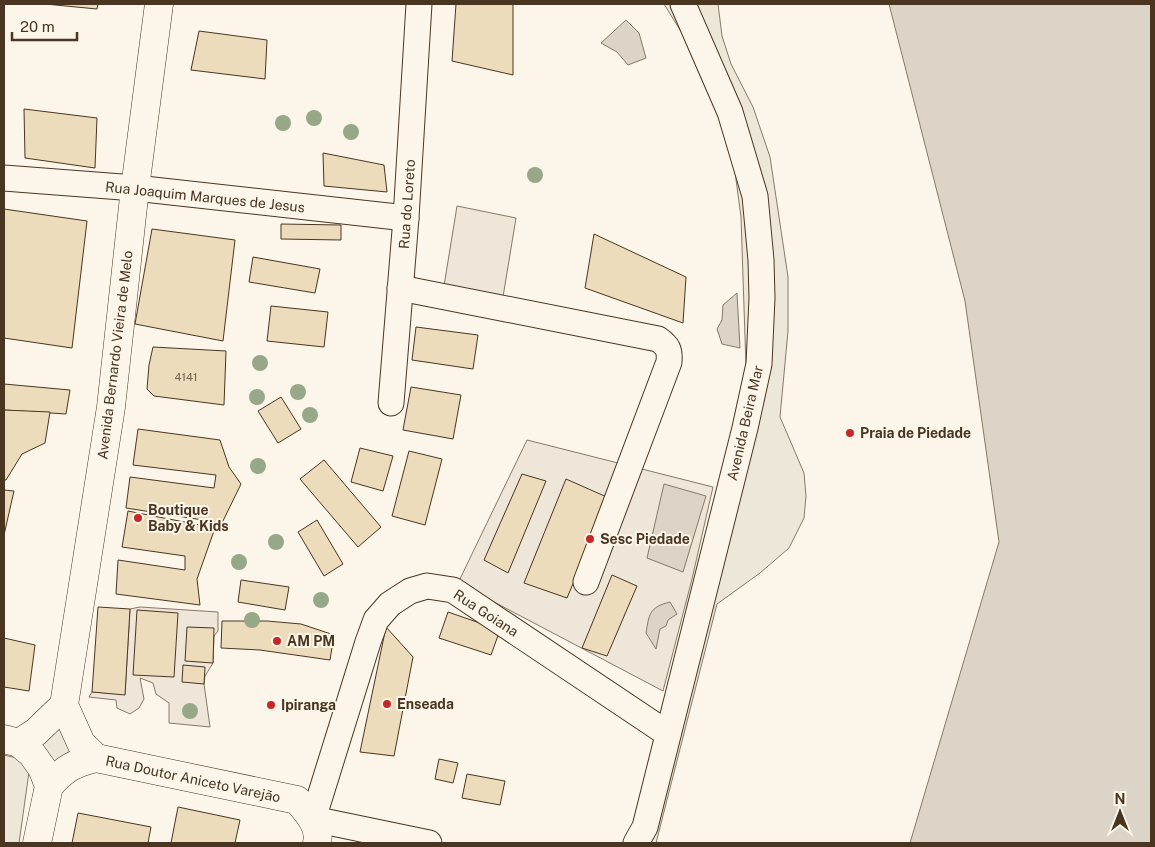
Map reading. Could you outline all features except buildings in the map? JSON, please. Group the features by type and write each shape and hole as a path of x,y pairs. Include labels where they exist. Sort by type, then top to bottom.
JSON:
{"main road":[{"name":"Avenida Bernardo Vieira de Melo","path":"64,705 111,407 135,188 160,4"},
{"path":"11,741 36,732 64,705 81,742 96,758"},
{"path":"11,741 32,754 42,768 49,786"},
{"path":"37,843 49,786 63,771 83,761 96,758"},
{"name":"Rua Doutor Aniceto Varejão","path":"96,758 297,800 315,831"}],"street":[{"name":"Rua do Loreto","path":"391,403 406,218 419,4"},
{"name":"Avenida Beira Mar","path":"636,843 645,827 745,428 759,364 762,298 761,260 755,196 730,112 683,4"},
{"name":"Rua Joaquim Marques de Jesus","path":"4,178 135,188 406,218"},
{"path":"400,288 658,340 666,345 670,352 669,362 586,582"},
{"name":"Rua Goiana","path":"315,831 368,642 376,620 390,604 410,591 427,586 453,590 668,734"},
{"path":"315,831 429,843"}],"shaded area":[{"path":"664,4 718,4 722,36 731,64 753,107 770,157 788,277 788,331 780,417 804,473 806,496 804,518 789,548 760,573 717,604 656,843 624,843 633,834 718,493 746,367 741,217 735,172 718,107 685,38"},
{"path":"889,4 1151,4 1151,843 910,843 999,542 965,301"},
{"path":"626,20 639,33 646,58 628,65 617,52 601,43"},
{"path":"457,206 516,218 502,303 443,292"},
{"path":"737,293 740,348 722,344 717,329 722,320 723,305"},
{"name":"Sesc Piedade","path":"527,440 713,487 692,579 663,691 458,583"},
{"path":"664,484 706,496 683,572 647,558"},
{"path":"670,602 677,614 668,620 666,626 660,629 656,649 646,633 649,617 658,606"},
{"path":"140,607 218,612 218,631 214,636 213,663 205,676 204,684 210,727 169,723 169,703 156,694 153,683 140,678 144,699 139,708 130,714 117,708 116,700 89,697 92,692 125,694 130,609"},
{"path":"63,712 91,757 49,780 38,733"},
{"path":"4,755 21,759 29,772 19,843 4,843"}],"place":[{"name":"Praia de Piedade","path":"850,433"},
{"name":"Boutique Baby & Kids","path":"138,518"},
{"name":"Sesc Piedade","path":"590,539"},
{"name":"AM PM","path":"277,641"},
{"name":"Enseada","path":"387,704"},
{"name":"Ipiranga","path":"271,705"}]}
